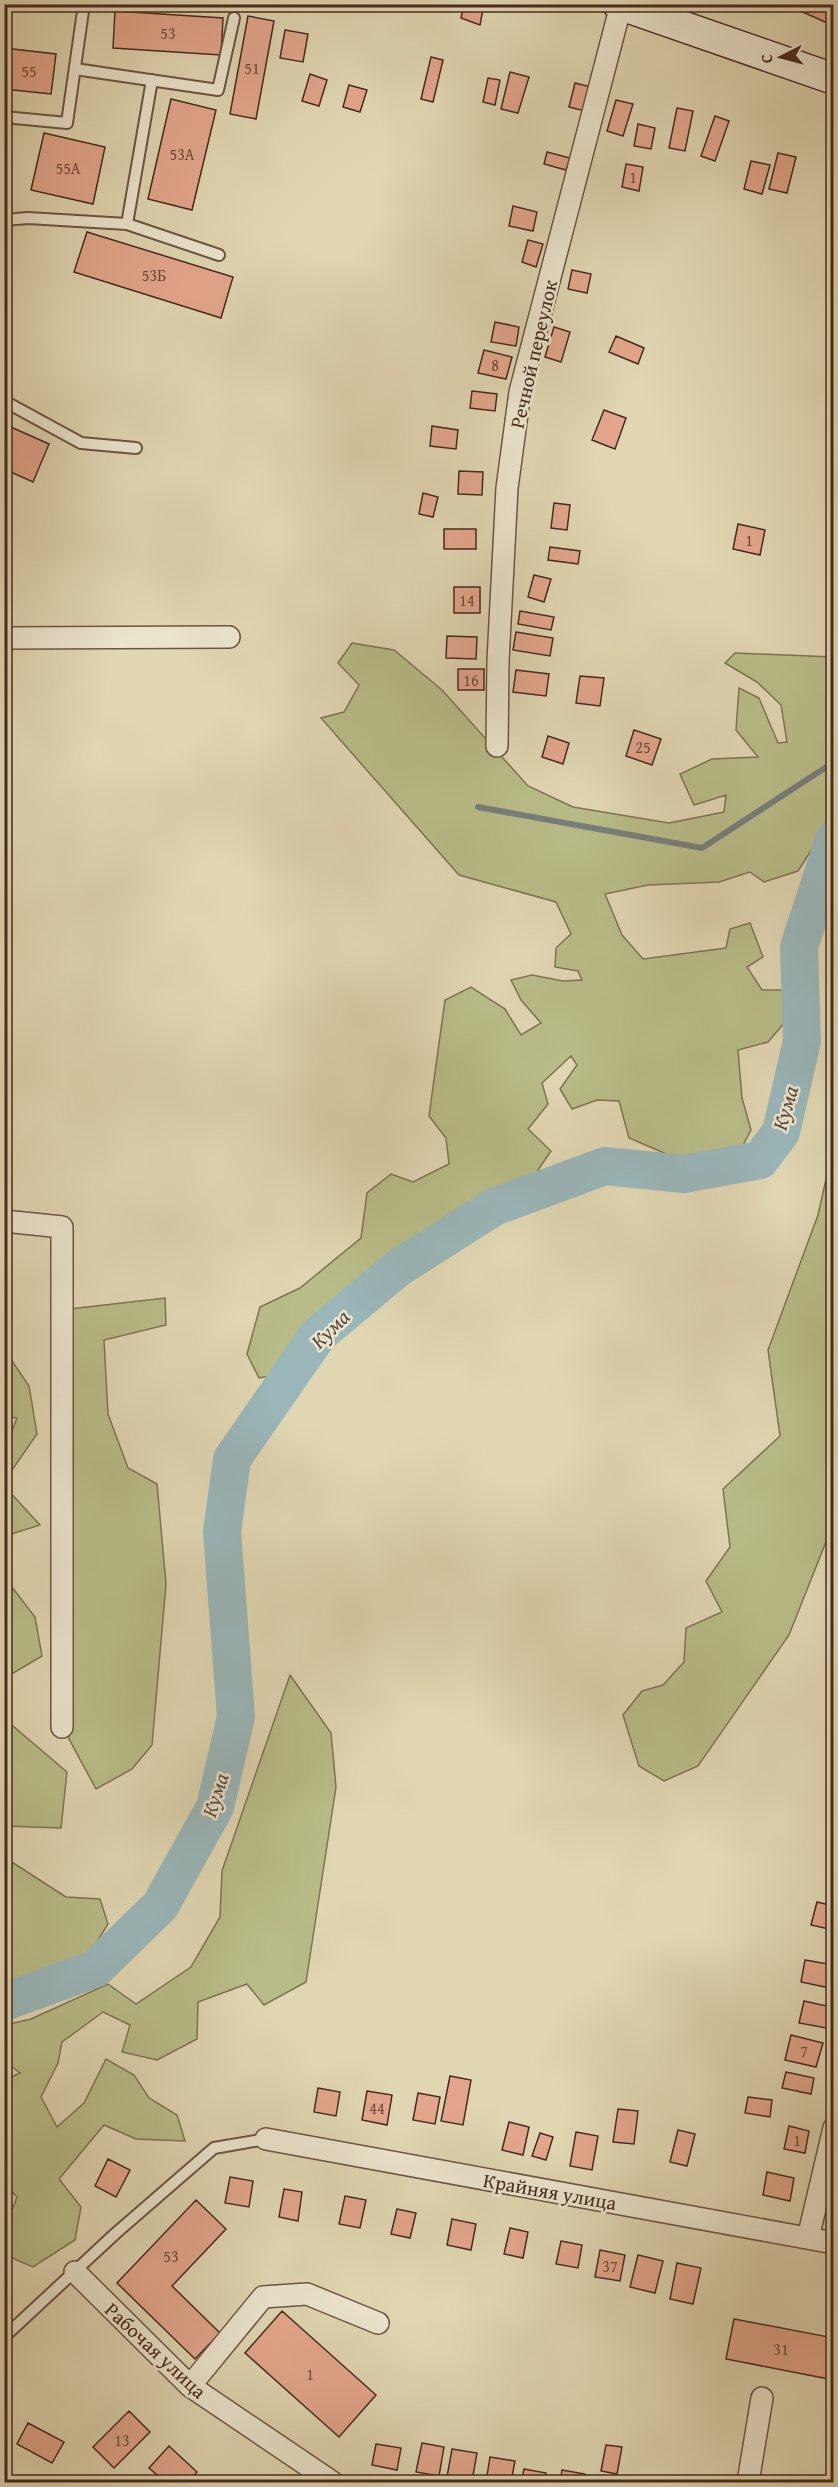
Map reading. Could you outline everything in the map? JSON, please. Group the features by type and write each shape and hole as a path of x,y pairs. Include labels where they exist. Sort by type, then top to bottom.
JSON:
{"main road":[{"path":"620,5 834,79"}],"street":[{"name":"Речной переулок","path":"497,746 498,661 507,488 520,392 620,5"},
{"path":"4,638 229,638"},
{"path":"4,1221 62,1227 62,1727"},
{"path":"808,2238 834,2128"},
{"name":"Крайняя улица","path":"267,2139 834,2243"},
{"name":"Рабочая улица","path":"75,2272 190,2386 332,2482"},
{"path":"190,2386 263,2297 307,2294 378,2323"},
{"path":"748,2482 762,2398"}],"lane":[{"path":"4,117 67,123 84,4"},
{"path":"75,69 218,90 234,18"},
{"path":"127,224 152,80"},
{"path":"4,220 28,218 127,224 219,255"},
{"path":"4,401 81,443 136,448"},
{"path":"4,2337 214,2148 267,2139"}],"green space":[{"path":"352,643 394,650 442,690 528,786 573,807 669,823 724,812 726,795 694,805 680,774 712,759 758,757 736,730 739,688 759,698 778,743 787,742 781,705 757,682 725,663 735,653 833,657 833,803 823,832 798,871 764,882 750,872 719,882 648,885 605,894 622,935 643,959 726,948 730,929 750,923 763,957 747,967 762,990 785,990 791,1015 768,1042 738,1050 742,1098 751,1130 742,1147 685,1162 629,1138 619,1101 597,1100 572,1109 560,1089 577,1065 571,1056 542,1083 548,1104 528,1129 551,1151 536,1173 493,1195 390,1255 317,1315 277,1375 259,1378 247,1354 260,1307 300,1288 361,1238 367,1193 391,1174 413,1182 449,1164 446,1138 429,1116 445,1000 471,987 505,1009 521,1035 541,1023 521,1000 511,980 532,975 563,981 582,980 578,971 555,967 556,948 571,934 556,902 459,875 321,718 344,712 359,685 338,663"},
{"path":"833,1148 834,1353 829,1383 834,1393 833,1524 789,1635 698,1766 664,1781 639,1766 623,1715 642,1691 663,1685 684,1662 686,1628 722,1612 706,1581 730,1547 723,1489 780,1436 768,1350 818,1215"},
{"path":"165,1298 166,1325 104,1340 108,1414 128,1468 157,1484 166,1584 152,1745 132,1769 96,1789 69,1739 70,1309"},
{"path":"4,1349 29,1386 37,1434 5,1480 5,1449 17,1418 5,1416"},
{"path":"5,1487 40,1525 5,1536"},
{"path":"5,1578 35,1617 42,1656 5,1678"},
{"path":"290,1675 331,1733 336,1787 306,1982 264,2005 247,1984 198,2002 197,2039 157,2060 122,2052 130,2025 103,2012 62,2042 58,2063 41,2097 57,2127 84,2103 106,2059 134,2075 149,2098 177,2115 185,2141 136,2139 104,2125 59,2179 81,2207 75,2240 33,2267 5,2255 5,2229 17,2197 5,2185 5,2080 20,2073 5,2061 5,2025 31,2019 108,1984 136,2004 191,1967 220,1917 222,1871"},
{"path":"4,1708 6,1720 67,1772 61,1828 5,1826"},
{"path":"4,1857 66,1897 100,1899 108,1924 87,1958 5,1986"}],"building":[{"path":"464,4 484,4 480,25 461,18"},
{"path":"785,4 834,4 834,26"},
{"path":"115,11 223,18 221,55 113,48"},
{"path":"248,16 274,21 256,119 230,114"},
{"path":"285,30 308,34 303,62 280,58"},
{"path":"4,48 56,54 51,94 4,89"},
{"path":"431,57 443,60 433,102 421,99"},
{"path":"510,72 529,77 518,113 501,109"},
{"path":"310,74 327,80 319,106 302,101"},
{"path":"488,78 500,80 495,105 483,102"},
{"path":"575,83 595,88 589,112 569,107"},
{"path":"349,85 367,90 360,112 343,107"},
{"path":"171,99 216,110 192,210 148,199"},
{"path":"616,100 633,104 623,136 607,131"},
{"path":"677,108 693,111 685,151 669,148"},
{"path":"715,116 729,121 715,161 701,156"},
{"path":"638,124 655,128 651,149 634,146"},
{"path":"44,133 105,147 93,204 31,190"},
{"path":"547,152 570,158 566,170 544,164"},
{"path":"778,153 796,157 787,193 769,189"},
{"path":"751,161 770,165 762,194 744,189"},
{"path":"626,164 643,167 639,191 622,187"},
{"path":"513,206 537,212 533,231 509,226"},
{"path":"87,232 233,277 221,318 74,272"},
{"path":"528,240 543,244 536,267 522,262"},
{"path":"572,270 591,274 587,293 568,289"},
{"path":"495,322 519,327 516,346 491,342"},
{"path":"554,327 570,332 561,362 545,357"},
{"path":"616,336 644,348 638,364 609,352"},
{"path":"484,350 512,357 506,379 478,373"},
{"path":"472,391 497,394 495,411 470,408"},
{"path":"604,410 626,418 615,449 592,440"},
{"path":"4,424 49,444 33,482 4,469"},
{"path":"432,426 458,430 456,449 430,446"},
{"path":"459,471 483,472 482,495 458,494"},
{"path":"423,493 438,497 433,517 419,514"},
{"path":"554,503 570,505 567,530 551,528"},
{"path":"738,524 765,530 760,555 733,549"},
{"path":"444,529 476,529 476,549 444,549"},
{"path":"550,547 580,551 578,564 548,560"},
{"path":"534,575 551,579 544,602 528,597"},
{"path":"454,587 480,587 480,613 454,613"},
{"path":"520,611 554,617 551,630 518,624"},
{"path":"516,632 553,638 550,656 513,650"},
{"path":"447,636 477,637 476,659 446,658"},
{"path":"458,669 484,669 484,690 458,690"},
{"path":"516,670 549,674 546,696 513,692"},
{"path":"580,676 604,678 600,706 576,703"},
{"path":"634,730 661,739 652,765 626,756"},
{"path":"548,736 569,743 563,764 542,757"},
{"path":"817,1902 834,1906 834,1930 811,1925"},
{"path":"805,1960 834,1965 830,1988 801,1982"},
{"path":"804,2001 831,2007 826,2028 799,2023"},
{"path":"791,2035 823,2043 816,2067 785,2060"},
{"path":"786,2072 814,2078 811,2094 782,2088"},
{"path":"450,2076 471,2080 463,2125 441,2121"},
{"path":"318,2088 340,2092 336,2116 314,2112"},
{"path":"367,2091 392,2095 387,2125 362,2120"},
{"path":"418,2093 440,2097 435,2124 413,2120"},
{"path":"748,2097 772,2100 770,2117 745,2113"},
{"path":"618,2109 638,2111 634,2144 613,2142"},
{"path":"509,2122 529,2127 523,2155 502,2150"},
{"path":"789,2126 809,2131 805,2153 784,2149"},
{"path":"678,2130 695,2134 687,2166 670,2162"},
{"path":"576,2132 598,2136 592,2170 570,2166"},
{"path":"540,2133 553,2137 546,2160 532,2156"},
{"path":"108,2159 130,2170 116,2197 95,2186"},
{"path":"767,2172 794,2178 790,2201 763,2195"},
{"path":"230,2177 253,2181 249,2207 225,2203"},
{"path":"284,2189 302,2192 298,2221 279,2217"},
{"path":"345,2196 366,2200 360,2228 339,2224"},
{"path":"196,2200 226,2229 172,2286 220,2333 195,2359 117,2283"},
{"path":"397,2209 416,2213 410,2238 391,2234"},
{"path":"452,2219 476,2224 471,2250 447,2245"},
{"path":"510,2228 528,2232 523,2258 504,2254"},
{"path":"561,2241 582,2245 578,2268 556,2264"},
{"path":"600,2250 625,2255 620,2281 595,2277"},
{"path":"638,2255 663,2261 655,2293 630,2287"},
{"path":"677,2263 701,2268 693,2304 670,2299"},
{"path":"282,2311 376,2395 339,2437 245,2353"},
{"path":"734,2319 834,2338 834,2380 726,2359"},
{"path":"129,2411 150,2432 114,2468 93,2447"},
{"path":"28,2423 64,2442 52,2463 17,2444"},
{"path":"422,2443 444,2447 439,2476 416,2472"},
{"path":"376,2444 401,2448 397,2470 372,2465"},
{"path":"606,2445 622,2447 617,2474 601,2471"},
{"path":"169,2446 197,2472 188,2482 165,2482 149,2468"},
{"path":"452,2449 477,2453 472,2481 447,2477"},
{"path":"490,2457 515,2461 511,2482 486,2482"},
{"path":"524,2469 546,2473 544,2482 521,2482"},
{"path":"562,2470 585,2474 584,2482 560,2482"}],"waterway":[{"path":"478,807 702,848 834,762"},
{"name":"Кума","path":"4,2002 95,1969 160,1906 215,1807 236,1717 222,1532 232,1459 318,1335 398,1268 494,1207 605,1166 684,1174 760,1160 781,1132 802,1041 799,947 834,840"}]}
